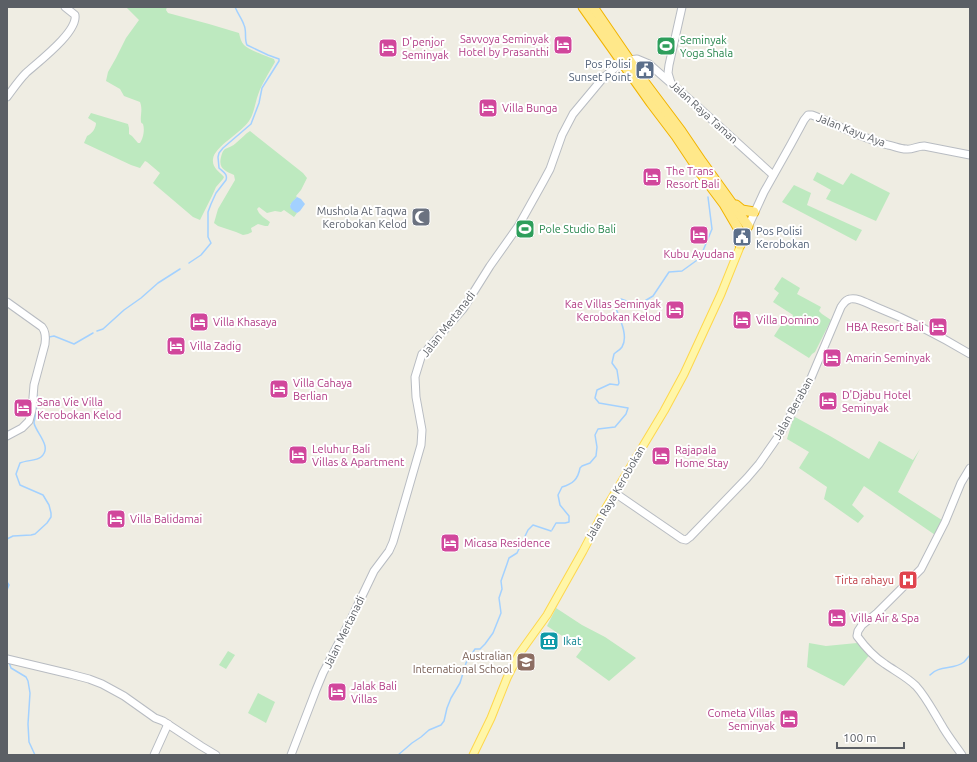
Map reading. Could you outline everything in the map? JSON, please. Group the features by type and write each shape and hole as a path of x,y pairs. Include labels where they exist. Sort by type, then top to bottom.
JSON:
{"highway":[{"path":"583,7 626,61 678,133 700,172 747,229"},
{"path":"592,7 626,61"},
{"path":"725,201 742,210 755,211"},
{"path":"725,201 738,228 740,245"}],"main road":[{"name":"Jalan Raya Kerobokan","path":"473,755 491,718 509,673 519,654 547,614 614,493 664,411 684,374 721,294 747,229"}],"street":[{"path":"7,97 25,74 55,47 72,26 75,21 75,15 65,7"},
{"path":"671,83 668,73 669,65 682,7"},
{"name":"Jalan Raya Taman","path":"626,61 637,59 649,64 773,175"},
{"name":"Jalan Mertanadi","path":"291,755 319,681 374,571 391,548 418,460 421,445 422,430 415,382 422,354 459,314 530,208 550,169 562,135 573,114 603,78 626,61"},
{"name":"Jalan Kayu Aya","path":"747,229 773,175 808,115 812,115 844,128 859,136 902,149 908,150 918,146 924,146 970,156"},
{"name":"Jalan Beraban","path":"614,493 682,539 686,540 690,537 747,478 759,464 782,431 811,378 841,307 848,299 861,301 900,317 970,354"},
{"path":"7,302 42,327 46,338 34,385 32,410 29,421 22,428 7,436"},
{"path":"962,755 947,734 928,702 914,684 868,651 857,636 857,633 862,625 877,613 920,569 945,522 961,483 970,468"},
{"path":"7,659 102,684 124,696 155,718 168,724 216,755"},
{"path":"154,755 168,724"}],"green space":[{"path":"126,7 167,7 166,10 168,13 239,33 242,42 246,47 274,59 275,62 262,86 249,121 215,154 213,159 214,165 224,177 216,187 200,220 193,217 153,183 160,173 147,162 145,161 140,168 84,143 87,136 92,132 96,125 96,123 88,118 91,113 128,124 129,134 138,143 140,143 143,137 144,129 141,122 140,102 124,96 120,89 106,81 108,72 126,38 139,20"},
{"path":"250,131 303,173 307,178 296,196 297,197 290,205 291,208 297,213 294,217 284,210 281,212 275,211 267,213 259,207 257,209 259,213 270,222 268,226 258,224 251,228 252,232 243,235 218,226 214,223 218,209 235,180 234,175 222,167 220,161 222,153 225,149 235,144"},
{"path":"817,172 843,185 851,173 890,193 876,221 826,199 831,190 813,180"},
{"path":"794,185 811,193 807,205 862,230 856,241 782,202"},
{"path":"782,277 800,288 797,294 821,307 819,311 831,320 815,352 809,358 774,336 783,322 788,325 793,315 773,302 779,293 774,289"},
{"path":"795,417 869,459 879,441 913,460 920,449 898,492 945,522 950,518 941,539 864,486 852,505 864,516 858,523 824,499 827,487 799,468 809,452 787,439"},
{"path":"556,608 582,625 605,637 636,658 609,681 576,657 582,649 547,626"},
{"path":"860,636 871,653 844,686 807,667 809,643 826,646 857,643"},
{"path":"228,651 235,655 226,669 219,665"},
{"path":"258,693 275,702 266,723 248,713"}],"water":[{"path":"297,197 305,204 297,213 291,209 290,205"}],"waterway":[{"path":"189,263 201,255 211,243 208,237 208,212 216,193 226,180 225,173 219,168 219,153 251,124 259,103 262,88 279,61 279,59 247,45 245,27 235,7"},
{"path":"552,530 556,523 569,522 569,516 560,505 558,495 562,487 574,480 578,475 580,468 590,463 596,456 597,447 595,435 598,429 615,427 626,414 628,408 599,403 595,398 597,390 610,384 618,385 619,383 617,370 612,363 614,354 622,347 624,343 624,332 615,306 621,299 638,305 653,296 669,272 682,271 700,258 712,229 708,197"},
{"path":"97,331 103,329 158,283 180,269"},
{"path":"49,339 49,337 54,336 74,344 93,333"},
{"path":"7,539 13,536 35,534 51,517 49,505 43,495 20,485 16,474 20,463 39,458 44,453 45,444 34,423 37,407 37,395"},
{"path":"398,755 429,730 441,725 444,721 447,708 460,683 466,663 475,649 480,649 493,633 501,613 499,598 502,589 501,581 509,558 517,553 528,530 533,525 551,531"},
{"path":"7,582 9,585 7,590"},
{"path":"930,675 938,670 956,666 964,662 970,655"},
{"path":"9,662 11,668 26,677 28,681 30,693 28,724 29,742 35,755"}],"place":[{"name":"Savvoya Seminyak Hotel by Prasanthi","path":"563,45"},
{"name":"Seminyak Yoga Shala","path":"666,46"},
{"name":"D'penjor Seminyak","path":"388,48"},
{"name":"Pos Polisi Sunset Point","path":"645,70"},
{"name":"Villa Bunga","path":"488,108"},
{"name":"The Trans Resort Bali","path":"652,177"},
{"name":"Mushola At Taqwa Kerobokan Kelod","path":"421,217"},
{"name":"Pole Studio Bali","path":"525,229"},
{"name":"Kubu Ayudana","path":"699,235"},
{"name":"Pos Polisi Kerobokan","path":"742,237"},
{"name":"Kae Villas Seminyak Kerobokan Kelod","path":"675,310"},
{"name":"Villa Domino","path":"742,320"},
{"name":"Villa Khasaya","path":"199,322"},
{"name":"HBA Resort Bali","path":"938,327"},
{"name":"Villa Zadig","path":"176,346"},
{"name":"Amarin Seminyak","path":"832,358"},
{"name":"Villa Cahaya Berlian","path":"279,389"},
{"name":"D'Djabu Hotel Seminyak","path":"828,401"},
{"name":"Sana Vie Villa Kerobokan Kelod","path":"23,408"},
{"name":"Leluhur Bali Villas & Apartment","path":"298,455"},
{"name":"Rajapala Home Stay","path":"661,456"},
{"name":"Villa Balidamai","path":"116,519"},
{"name":"Micasa Residence","path":"450,543"},
{"name":"Tirta rahayu","path":"908,580"},
{"name":"Villa Air & Spa","path":"837,618"},
{"name":"Ikat","path":"549,641"},
{"name":"Australian International School","path":"526,662"},
{"name":"Jalak Bali Villas","path":"337,692"},
{"name":"Cometa Villas Seminyak","path":"789,719"}]}
